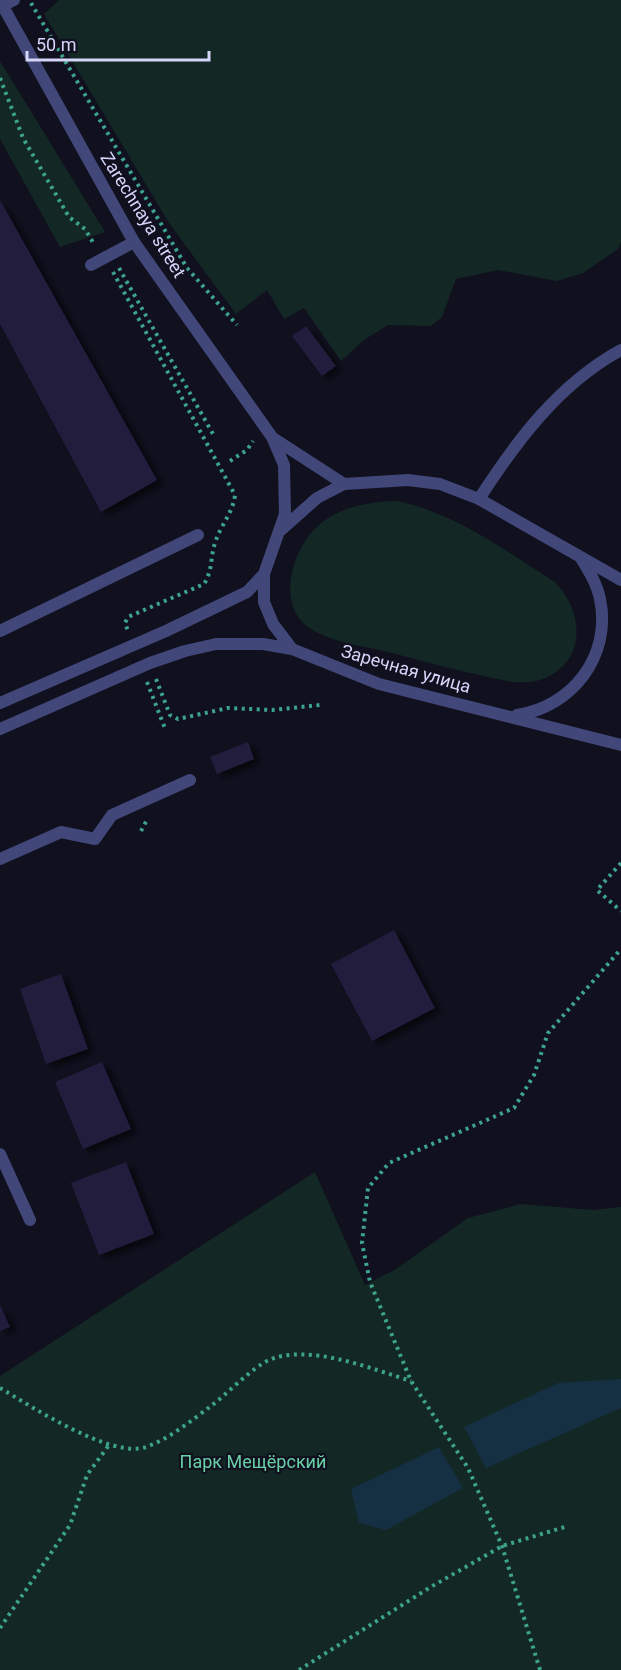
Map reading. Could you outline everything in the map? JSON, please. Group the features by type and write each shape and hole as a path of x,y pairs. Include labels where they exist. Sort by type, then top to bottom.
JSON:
{"street":[{"path":"1,3 14,0"},
{"name":"Zarechnaya street","path":"1,3 4,23 134,242 272,437 284,465 285,514 281,531"},
{"path":"91,265 134,242"},
{"path":"479,499 544,409 570,384 621,350"},
{"name":"Zarechnaya street","path":"272,437 344,484"},
{"name":"Заречная улица","path":"621,580 479,499 440,484 408,480 344,484 317,498 281,531 271,550 264,574 264,602 273,624 292,649 379,684 621,745"},
{"path":"0,631 198,535"},
{"name":"Заречная улица","path":"510,716 536,712 558,701 580,682 595,658 601,632 601,600 594,579 580,557"},
{"path":"0,703 166,631 247,592 264,574"},
{"path":"0,729 150,663 185,651 216,644 263,644 292,649"},
{"path":"0,859 61,832 95,839 112,815 190,780"},
{"path":"0,1154 30,1220"}],"path":[{"path":"30,0 187,268 237,325"},
{"path":"0,78 23,138 69,218 85,229 94,245 123,272 213,434"},
{"path":"108,257 115,278 235,495 234,507 215,542 211,573 204,584 128,617 125,623 129,634"},
{"path":"230,461 247,450 254,440"},
{"path":"156,678 170,715 178,719 228,708 273,710 320,705"},
{"path":"147,681 166,731"},
{"path":"621,863 597,890 621,910"},
{"path":"540,1670 501,1546 468,1468 411,1381 370,1282 362,1243 368,1188 389,1163 514,1108 534,1075 548,1033 621,949"},
{"path":"0,1388 66,1426 109,1445 144,1448 180,1428 269,1360 299,1355 337,1359 411,1381"},
{"path":"0,1628 70,1525 87,1475 109,1445"},
{"path":"299,1670 501,1546 568,1526"}],"green space":[{"path":"59,0 621,0 621,242 618,249 583,273 557,281 498,270 456,279 442,317 431,326 388,325 364,340 341,361 304,308 284,319 267,290 236,314 169,223 44,14"},
{"path":"0,61 105,232 60,247 0,139"},
{"path":"397,501 440,514 460,524 555,582 565,594 576,622 573,650 566,662 555,672 540,680 513,682 339,641 314,631 301,621 290,594 291,578 301,547 310,534 320,524 347,509 377,502"},
{"name":"Парк Мещёрский","path":"315,1172 365,1285 396,1269 468,1218 521,1204 593,1210 621,1207 621,1670 0,1670 0,1376"}],"water":[{"path":"621,1379 621,1408 486,1468 464,1427 558,1383"},
{"path":"439,1447 463,1488 386,1530 359,1523 351,1489"}],"building":[{"path":"0,200 157,480 101,512 0,324"},
{"path":"306,326 336,366 322,376 292,336"},
{"path":"248,742 254,759 217,774 210,757"},
{"path":"394,930 435,1008 372,1041 331,964"},
{"path":"61,974 88,1049 46,1064 20,989"},
{"path":"102,1062 131,1129 83,1149 55,1082"},
{"path":"126,1162 154,1234 99,1255 71,1183"},
{"path":"0,1305 10,1327 0,1331"}]}
